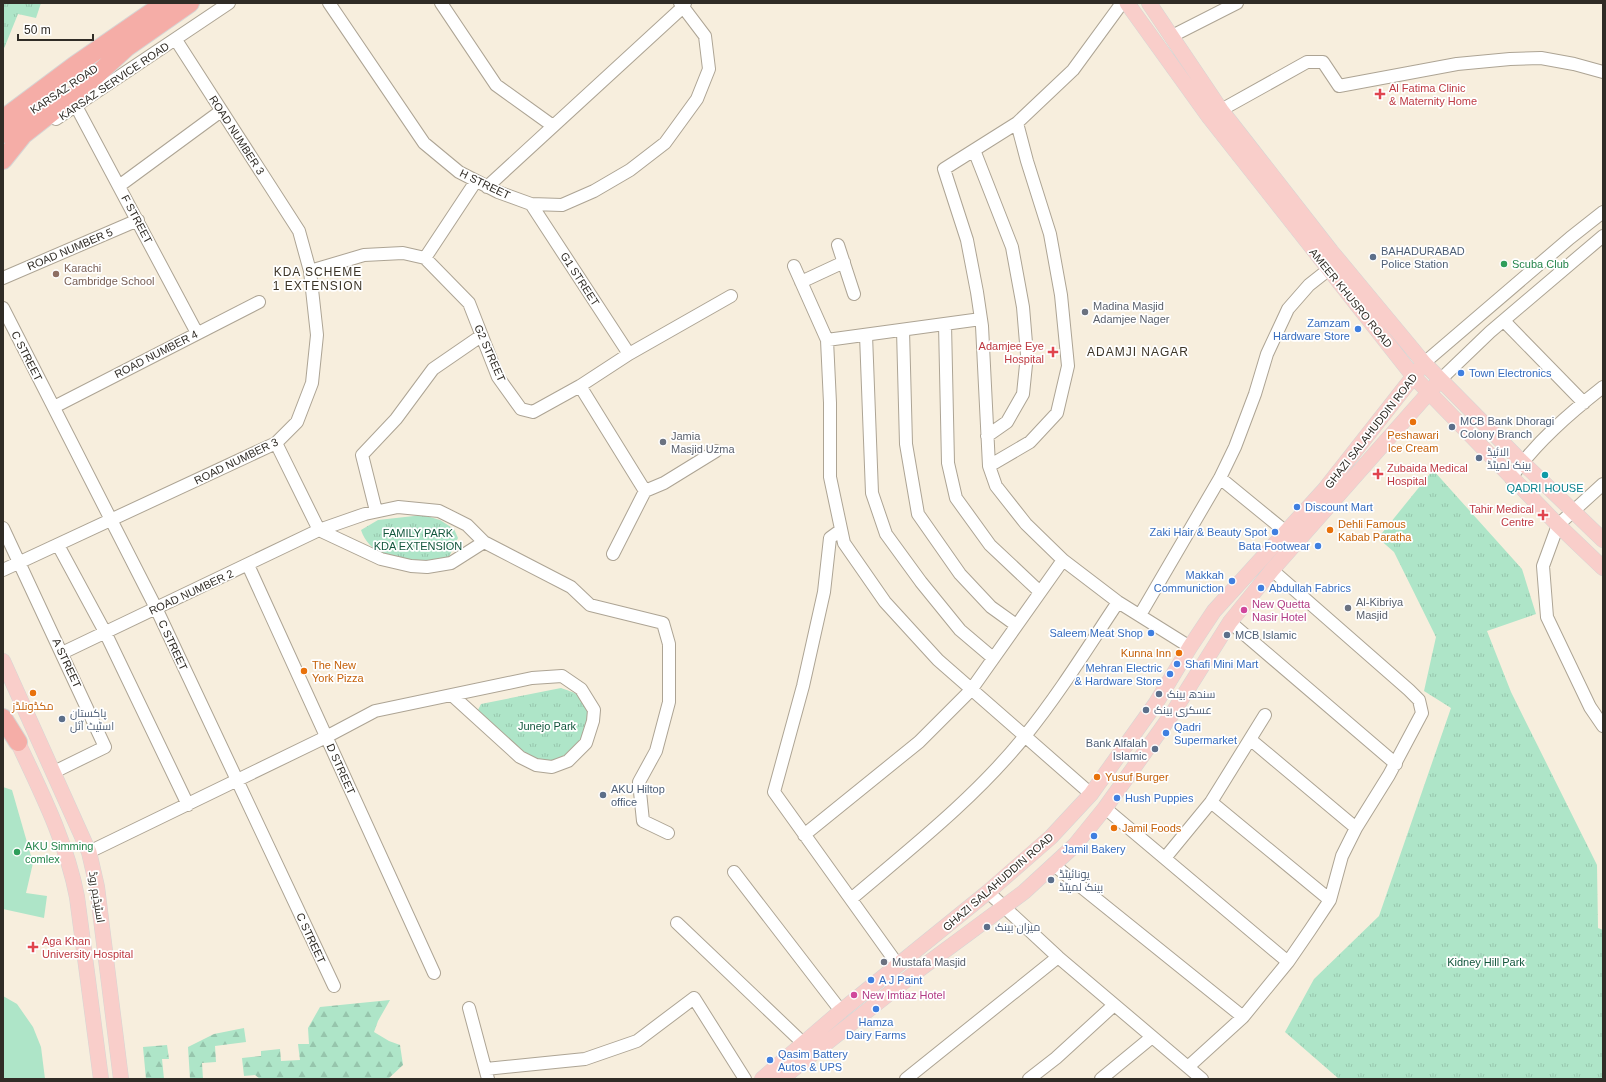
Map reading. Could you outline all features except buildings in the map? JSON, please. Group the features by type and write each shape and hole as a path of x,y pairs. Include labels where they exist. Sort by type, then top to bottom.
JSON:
{"highway":[{"path":"6,112 166,3"},
{"path":"3,162 23,135 79,91 127,47 190,3"},
{"name":"KARSAZ ROAD","path":"3,134 17,120 127,47"},
{"path":"3,718 18,742"}],"main road":[{"name":"AMEER KHUSRO ROAD","path":"1127,3 1208,117 1414,377 1511,478 1603,568"},
{"name":"AMEER KHUSRO ROAD","path":"1149,3 1221,110 1331,251 1424,363 1522,462 1603,540"},
{"path":"1151,38 1173,37 1164,56"},
{"name":"GHAZI SALAHUDDIN ROAD","path":"762,1079 841,1011 988,892 1051,837 1091,794 1156,703 1214,611 1326,489 1424,363"},
{"name":"GHAZI SALAHUDDIN ROAD","path":"781,1079 914,974 1024,892 1075,844 1105,808 1172,714 1230,622 1272,570 1440,380"},
{"name":"اسٹیڈیم روڈ","path":"3,660 89,852 97,887 121,1079"},
{"name":"اسٹیڈیم روڈ","path":"3,710 62,839 73,874 78,897 100,1079"}],"street":[{"name":"KARSAZ SERVICE ROAD","path":"3,162 36,133 229,3"},
{"name":"H STREET","path":"329,3 424,143 459,172 498,192 531,204 562,205 594,190 630,170 665,143 697,99 709,69 705,36 683,4"},
{"path":"442,3 496,85 553,126"},
{"path":"1122,3 1073,70 1017,123 944,169 967,240 981,319 989,466 996,486 1026,524 1064,560 1118,602 1190,647"},
{"path":"1173,37 1237,3"},
{"path":"487,187 683,4"},
{"name":"ROAD NUMBER 3","path":"3,570 276,443 297,422 312,383 317,335 310,271 299,231 176,40"},
{"path":"1221,110 1306,62 1323,62 1339,86 1457,64 1510,58 1541,58 1574,64 1603,72"},
{"name":"F STREET","path":"76,106 197,333"},
{"path":"119,186 221,111"},
{"path":"989,466 1030,442 1057,413 1068,366 1061,295 1050,234 1027,161 1017,123"},
{"path":"974,150 1012,247 1023,306 1027,355 1023,394 1007,422 987,436"},
{"path":"310,271 364,255 403,253 425,258 476,181"},
{"name":"G1 STREET","path":"531,204 629,354"},
{"name":"GHAZI SALAHUDDIN ROAD","path":"1424,363 1570,238 1603,212"},
{"name":"ROAD NUMBER 5","path":"3,278 138,220"},
{"path":"1570,238 1584,252"},
{"name":"GHAZI SALAHUDDIN ROAD","path":"1440,380 1504,321 1584,252 1602,240"},
{"path":"838,245 854,294"},
{"name":"G2 STREET","path":"425,258 469,303 498,377 521,409 533,412 580,386 629,354 731,296"},
{"path":"801,282 844,262"},
{"path":"794,266 827,340 830,403 830,477 844,543 886,602 938,660 1024,737 1091,794"},
{"path":"1140,615 1220,478 1235,447 1255,394 1267,354 1288,309 1309,285 1328,270"},
{"name":"ROAD NUMBER 4","path":"54,408 259,302"},
{"name":"C STREET","path":"3,308 156,608 334,986"},
{"path":"827,340 981,319"},
{"path":"1504,321 1584,403"},
{"path":"945,324 948,462 956,498 990,545 1040,592"},
{"path":"903,330 906,444 918,514 960,574 991,607 1016,625"},
{"path":"866,335 872,493 886,534 921,582 960,630 993,658"},
{"path":"376,511 362,456 396,419 433,369 481,336"},
{"path":"580,386 645,492"},
{"path":"1511,478 1522,462 1603,387"},
{"path":"276,443 319,530 381,559 411,566 427,567 451,563 484,542"},
{"path":"613,554 645,492 664,483 716,451"},
{"path":"1220,478 1286,532"},
{"path":"1603,484 1558,525 1543,566 1547,617 1590,707 1603,726"},
{"name":"ROAD NUMBER 2","path":"62,653 319,530 376,511 398,507 439,511 467,525 484,542 571,587 590,605 663,623 669,644 669,702 656,751 639,782 643,821 668,832"},
{"name":"A STREET","path":"3,528 106,747 54,772"},
{"path":"841,530 830,538 824,592 803,686 774,792 898,965"},
{"path":"58,545 105,632 188,805"},
{"path":"804,835 919,742 971,690 1016,625 1064,560"},
{"name":"D STREET","path":"248,565 434,973"},
{"path":"1188,1067 1243,1017 1288,962 1330,900 1342,856 1356,828 1396,764 1422,713 1419,700 1272,570"},
{"path":"851,899 957,807 1024,737 1054,698 1118,602"},
{"path":"1230,622 1396,764"},
{"path":"89,852 238,781 375,711 453,696 532,678 562,676 581,689 594,710 593,721 586,743 568,760 552,767 536,765 520,757 453,696"},
{"path":"1165,858 1211,802 1265,716"},
{"path":"1251,740 1356,828"},
{"path":"1211,802 1330,900"},
{"path":"1105,808 1288,962"},
{"path":"1054,865 1243,1017"},
{"path":"734,872 841,1011"},
{"path":"988,892 1058,957 1202,1079"},
{"path":"676,923 804,1044"},
{"path":"906,1079 1058,957"},
{"path":"469,1008 487,1074 585,1059 637,1042 694,998 745,1079"},
{"path":"1029,1079 1056,1058 1114,1005"},
{"path":"1101,1079 1152,1037"}],"green space":[{"path":"3,3 41,3 36,18 18,14 3,51"},
{"name":"Kidney Hill Park","path":"1433,470 1522,569 1536,614 1487,631 1511,692 1597,865 1598,928 1603,930 1603,1079 1339,1079 1285,1032 1314,979 1379,916 1451,708 1424,691 1436,637 1394,552 1378,538"},
{"name":"FAMILY PARK KDA EXTENSION","path":"423,515 440,520 454,529 458,538 449,557 438,560 412,561 386,556 375,550 367,541 361,530 378,520"},
{"name":"Junejo Park","path":"561,688 578,695 586,706 588,718 585,731 579,743 570,753 558,759 546,762 533,759 495,729 478,710 481,704"},
{"name":"AKU Simming comlex","path":"3,787 12,790 33,863 26,893 47,896 44,918 3,909"},
{"path":"3,996 17,1004 33,1027 41,1047 45,1079 3,1079"},
{"path":"390,1000 378,1021 374,1032 389,1041 400,1045 403,1065 388,1079 260,1079 255,1075 244,1076 242,1058 261,1056 261,1051 280,1049 281,1061 300,1060 298,1044 309,1044 308,1028 320,1007"},
{"path":"244,1028 246,1042 215,1046 216,1062 202,1063 203,1079 190,1079 188,1047 214,1034"},
{"path":"167,1045 169,1059 162,1059 164,1079 146,1079 143,1047"}],"place":[{"name":"Al Fatima Clinic & Maternity Home","path":"1380,94"},
{"name":"BAHADURABAD Police Station","path":"1373,257"},
{"name":"Scuba Club","path":"1504,264"},
{"name":"Karachi Cambridge School","path":"56,274"},
{"name":"Madina Masjid Adamjee Nager","path":"1085,312"},
{"name":"Zamzam Hardware Store","path":"1358,329"},
{"name":"Adamjee Eye Hospital","path":"1053,352"},
{"name":"Town Electronics","path":"1461,373"},
{"name":"Peshawari Ice Cream","path":"1413,422"},
{"name":"MCB Bank Dhoragi Colony Branch","path":"1452,427"},
{"name":"Jamia Masjid Uzma","path":"663,442"},
{"name":"الائیڈ بینک لمیٹڈ","path":"1479,458"},
{"name":"Zubaida Medical Hospital","path":"1378,474"},
{"name":"QADRI HOUSE","path":"1545,475"},
{"name":"Discount Mart","path":"1297,507"},
{"name":"Tahir Medical Centre","path":"1543,515"},
{"name":"Dehli Famous Kabab Paratha","path":"1330,530"},
{"name":"Zaki Hair & Beauty Spot","path":"1275,532"},
{"name":"Bata Footwear","path":"1318,546"},
{"name":"Makkah Communiction","path":"1232,581"},
{"name":"Abdullah Fabrics","path":"1261,588"},
{"name":"Al-Kibriya Masjid","path":"1348,608"},
{"name":"New Quetta Nasir Hotel","path":"1244,610"},
{"name":"Saleem Meat Shop","path":"1151,633"},
{"name":"MCB Islamic","path":"1227,635"},
{"name":"Kunna Inn","path":"1179,653"},
{"name":"Shafi Mini Mart","path":"1177,664"},
{"name":"The New York Pizza","path":"304,671"},
{"name":"Mehran Electric & Hardware Store","path":"1170,674"},
{"name":"مکڈونلڈز","path":"33,693"},
{"name":"سندھ بینک","path":"1159,694"},
{"name":"عسکری بینک","path":"1146,710"},
{"name":"پاکستان اسٹیٹ آئل","path":"62,719"},
{"name":"Qadri Supermarket","path":"1166,733"},
{"name":"Bank Alfalah Islamic","path":"1155,749"},
{"name":"Yusuf Burger","path":"1097,777"},
{"name":"AKU Hiltop office","path":"603,795"},
{"name":"Hush Puppies","path":"1117,798"},
{"name":"Jamil Foods","path":"1114,828"},
{"name":"Jamil Bakery","path":"1094,836"},
{"name":"AKU Simming comlex","path":"17,852"},
{"name":"یونائیٹڈ بینک لمیٹڈ","path":"1051,880"},
{"name":"میزان بینک","path":"987,927"},
{"name":"Aga Khan University Hospital","path":"33,947"},
{"name":"Mustafa Masjid","path":"884,962"},
{"name":"A J Paint","path":"871,980"},
{"name":"New Imtiaz Hotel","path":"854,995"},
{"name":"Hamza Dairy Farms","path":"876,1009"},
{"name":"Qasim Battery Autos & UPS","path":"770,1060"}],"district":[{"name":"KDA SCHEME 1 EXTENSION","path":"318,279"},
{"name":"ADAMJI NAGAR","path":"1138,352"}]}
